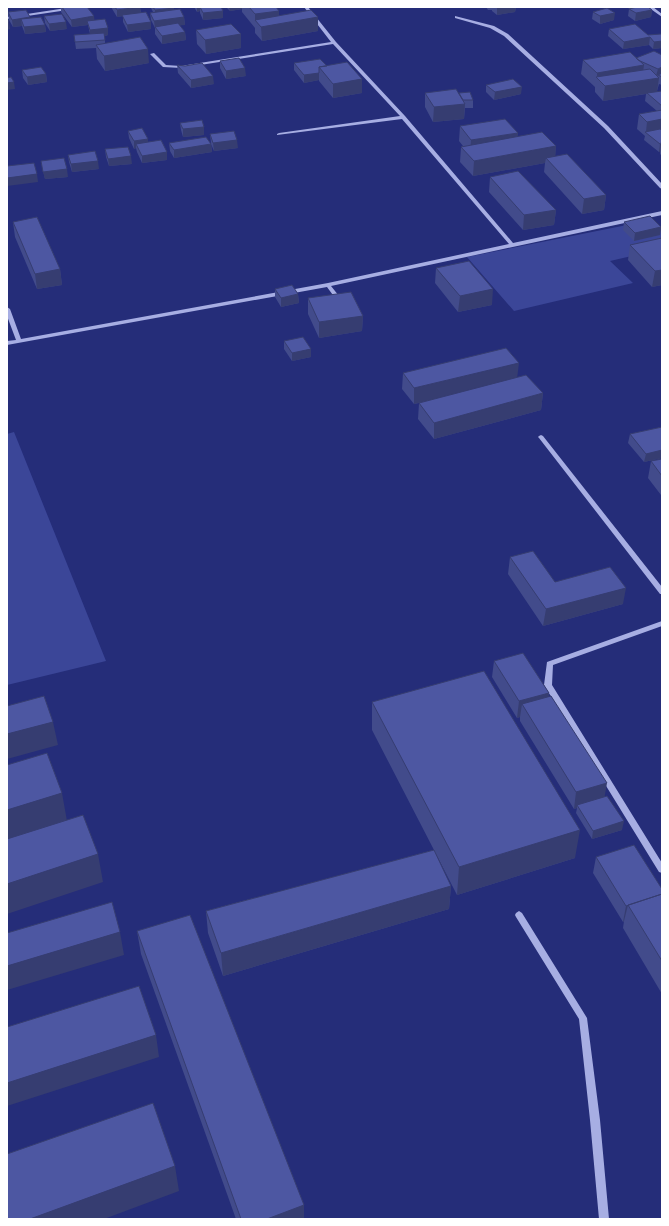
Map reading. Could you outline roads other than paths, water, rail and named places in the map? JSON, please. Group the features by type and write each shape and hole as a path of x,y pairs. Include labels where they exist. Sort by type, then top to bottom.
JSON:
{"street":[{"path":"7,18 81,7"},
{"path":"306,7 334,43 402,117 512,245"},
{"path":"650,7 662,16"},
{"path":"456,17 492,27 506,35 606,127 662,186"},
{"path":"152,54 165,66 181,67 334,43"},
{"path":"279,134 402,117"},
{"path":"7,343 328,285 662,213"},
{"path":"328,285 340,301"},
{"path":"7,309 19,340"},
{"path":"541,437 662,592"},
{"path":"662,622 550,664 548,685 662,870"},
{"path":"520,915 583,1018 595,1120 604,1219"}]}
